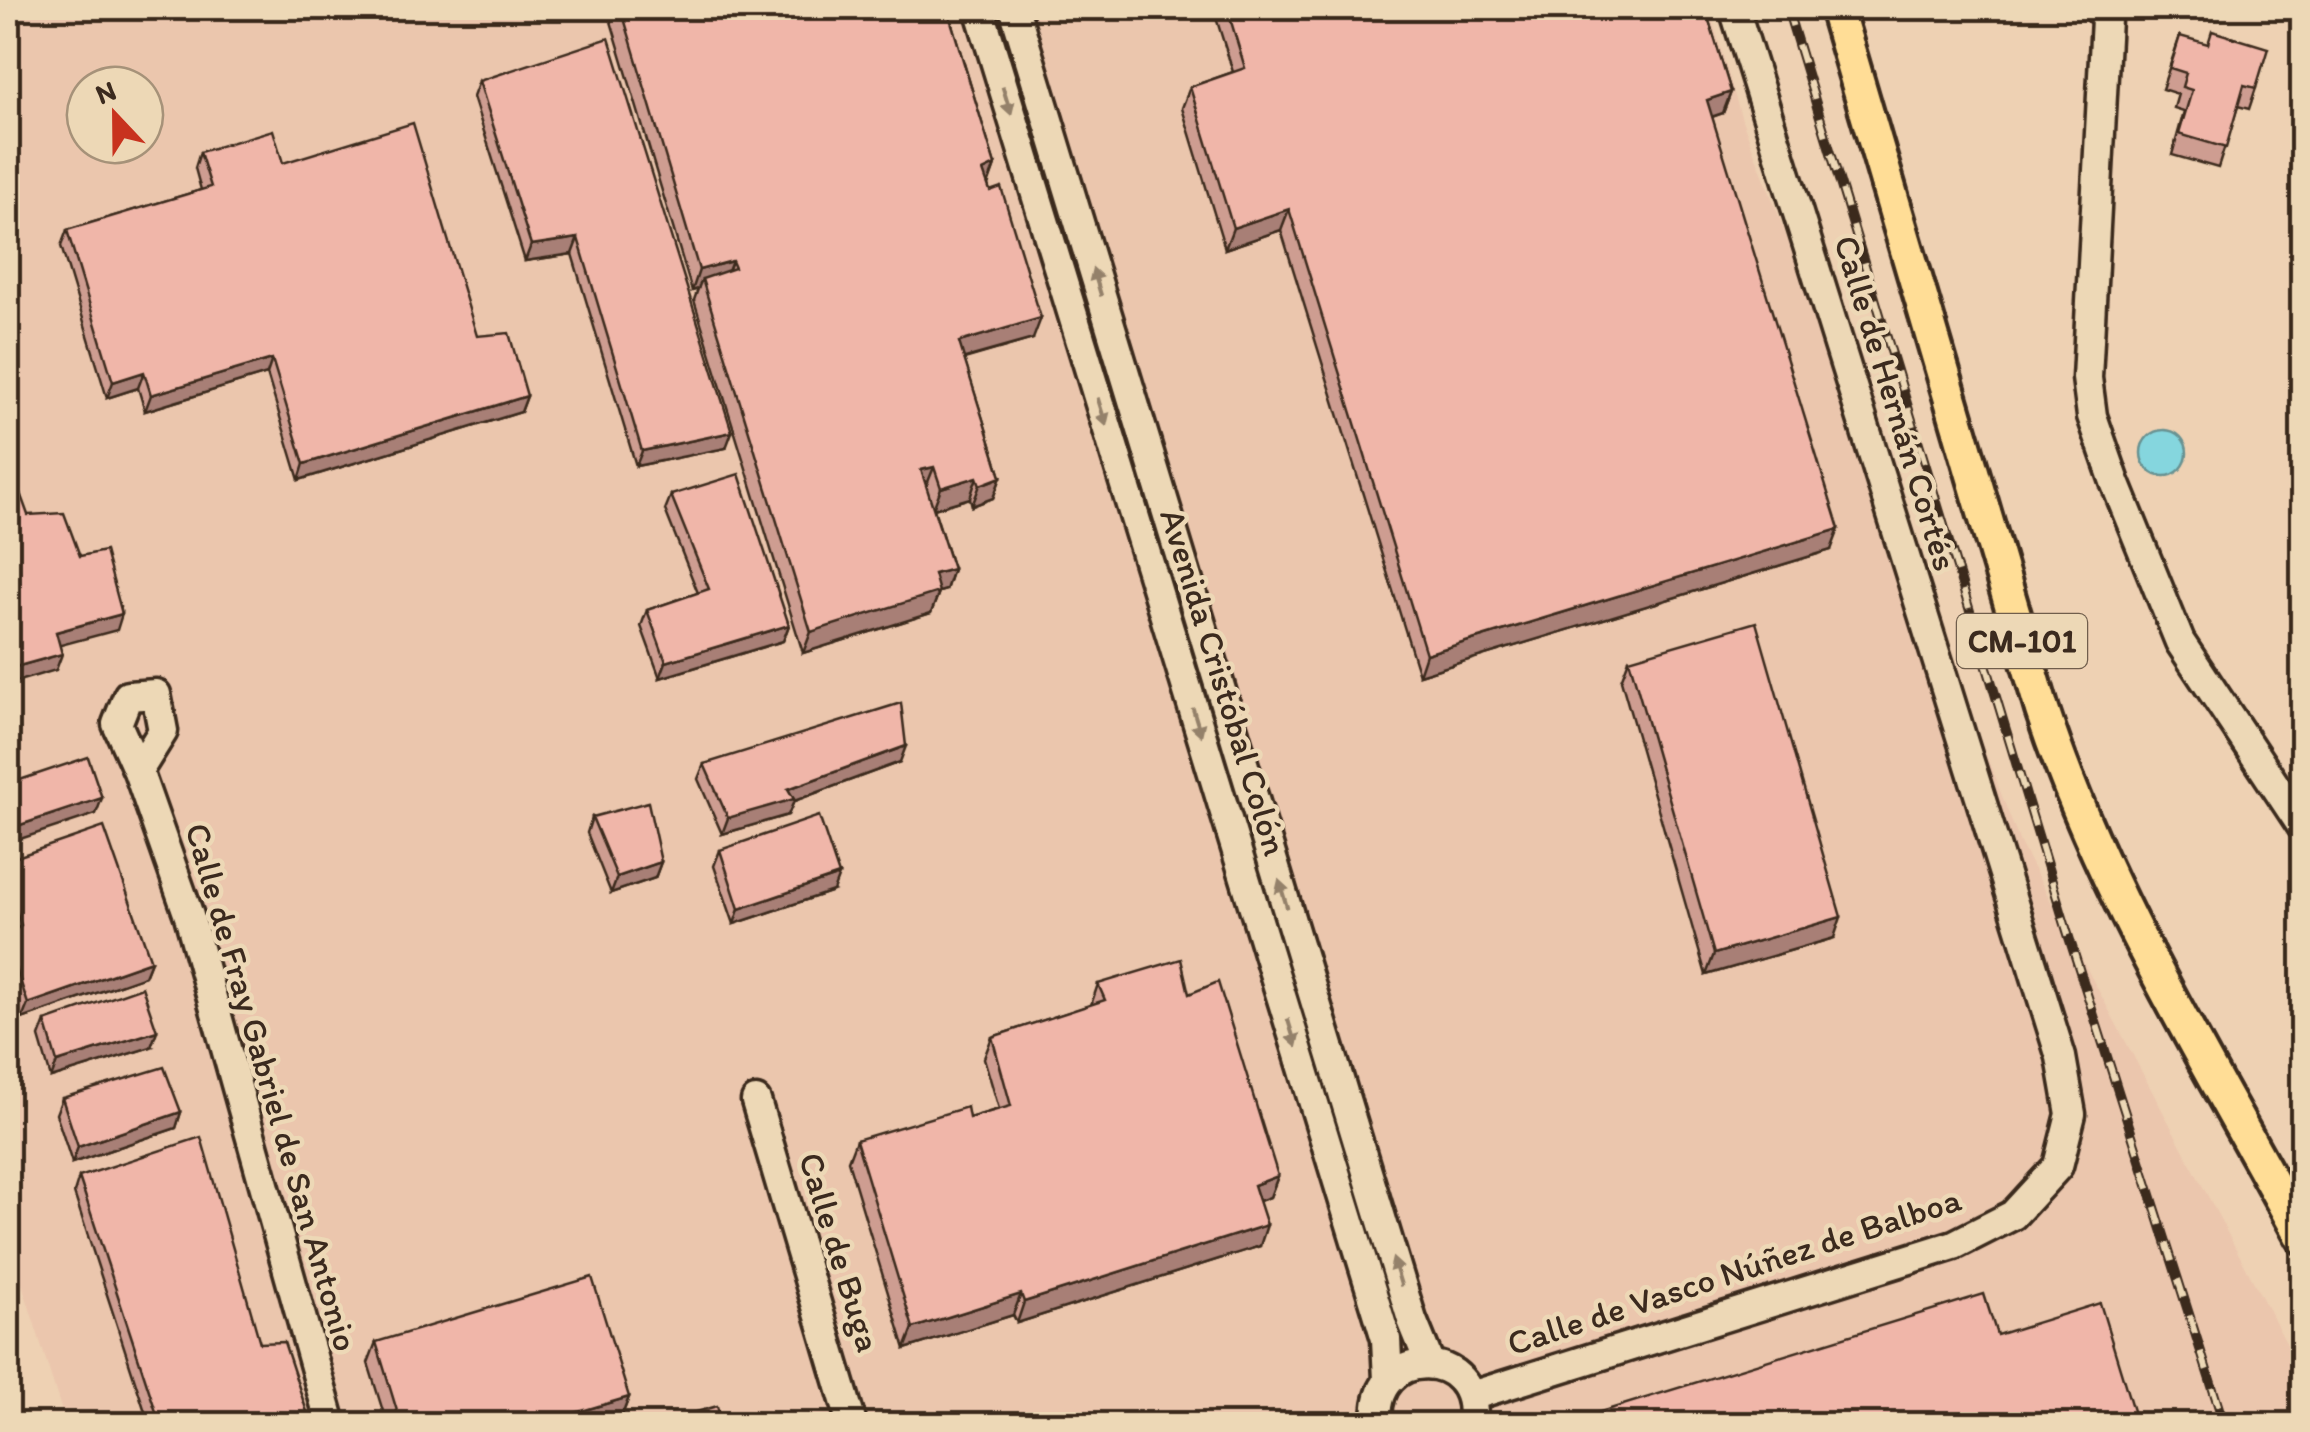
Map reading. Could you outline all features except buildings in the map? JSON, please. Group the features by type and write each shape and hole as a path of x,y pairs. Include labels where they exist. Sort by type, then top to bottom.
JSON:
{"main road":[{"name":"CM-101","path":"1836,8 2042,710 2074,801 2106,873 2302,1237"}],"street":[{"name":"Avenida Cristóbal Colón","path":"979,8 1386,1339 1388,1380 1376,1409 1378,1424"},
{"name":"Avenida Cristóbal Colón","path":"1014,8 1412,1320 1430,1364"},
{"name":"Calle de Hernán Cortés","path":"1734,8 2061,1057 2071,1114 2058,1166"},
{"path":"2098,8 2106,19 2087,378 2092,416 2180,642 2302,826"},
{"name":"Calle de Fray Gabriel de San Antonio","path":"138,771 189,916 331,1424"},
{"name":"Calle de Buga","path":"756,1102 852,1424"},
{"name":"Calle de Vasco Núñez de Balboa","path":"1471,1396 1954,1245 2013,1214 2058,1166"},
{"path":"1388,1380 1415,1364 1430,1364 1456,1374 1471,1396 1472,1424"}],"shaded area":[{"path":"8,8 1709,8 1742,120 2020,843 2302,1373 2302,1424 66,1424 8,1239"}],"water":[{"path":"2164,430 2180,437 2187,453 2180,469 2164,476 2148,469 2141,453 2148,437"}],"railway":[{"path":"1787,8 2067,931 2224,1424"}]}
